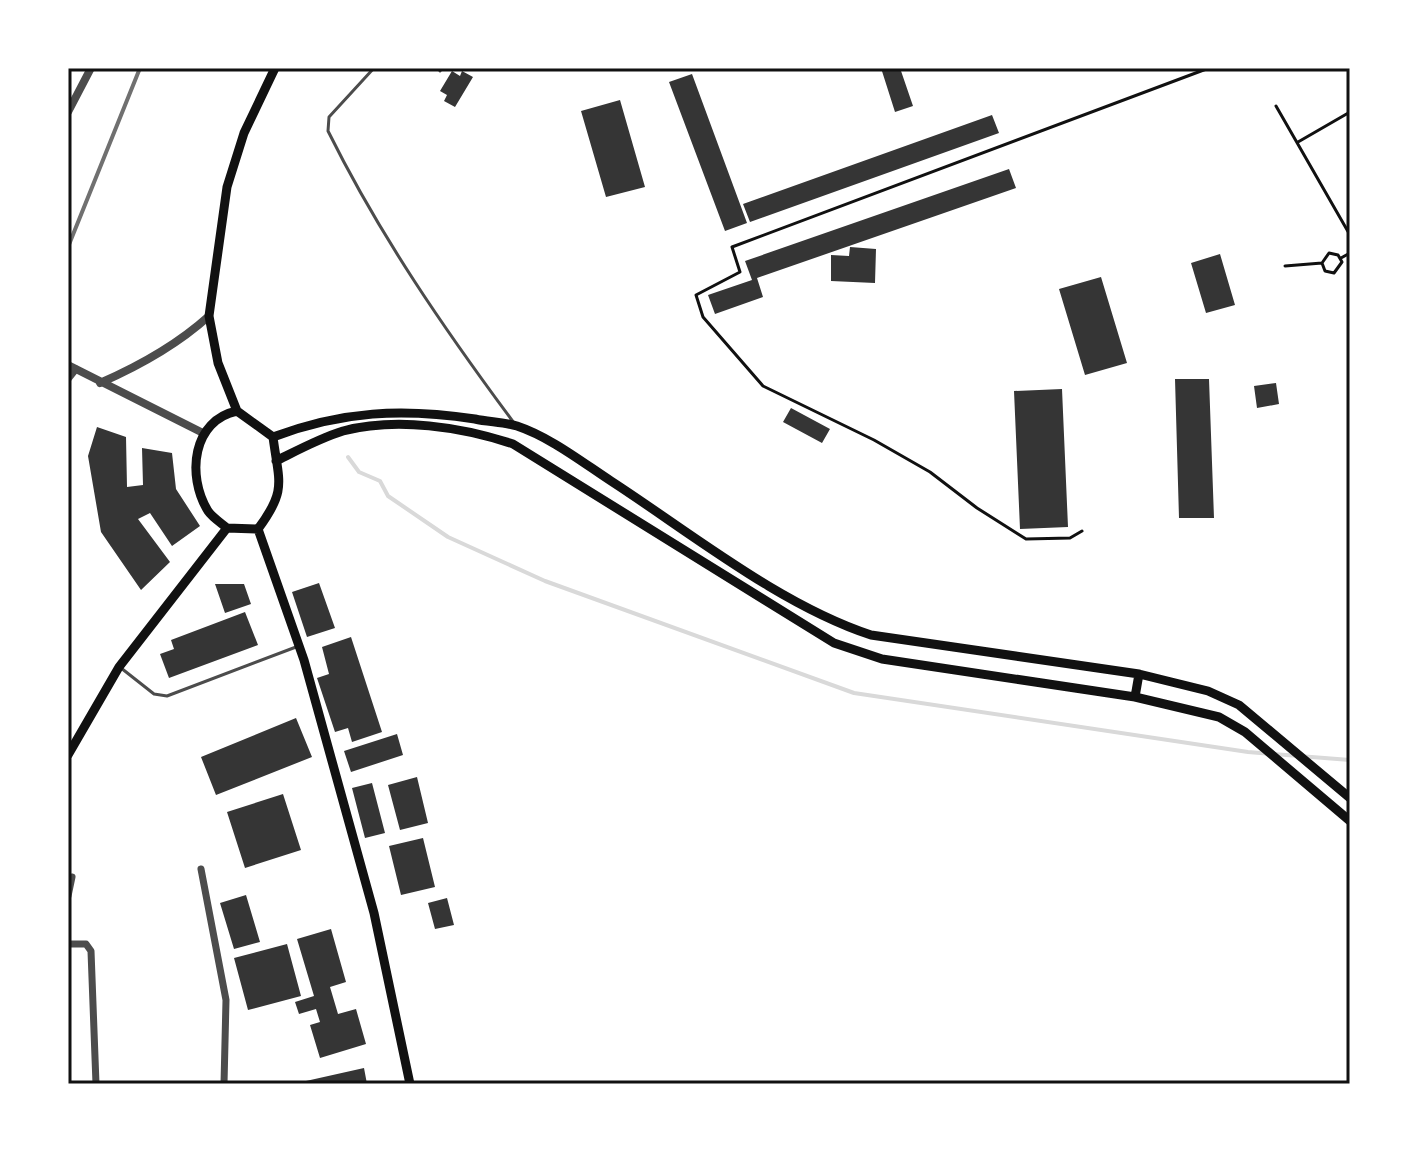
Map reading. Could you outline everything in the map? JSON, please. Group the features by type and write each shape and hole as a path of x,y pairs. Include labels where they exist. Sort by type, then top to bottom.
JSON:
{"main road":[{"path":"258,529 276,504 281,491 273,437 237,411 218,363 209,316 227,187 244,133 275,68"},
{"path":"237,411 220,414 201,432 196,456 200,488 208,512 227,528 258,529"},
{"path":"273,437 317,420 382,412 447,415 517,426 565,450 755,575 854,629 871,635 1139,674 1225,697 1350,798"},
{"path":"276,461 321,439 365,426 400,425 484,434 513,444 811,631 845,647 882,659 1135,697 1198,710 1245,732 1350,821"},
{"path":"68,755 119,667 227,528"},
{"path":"258,529 299,646 374,913 410,1084"},
{"path":"845,647 854,629"},
{"path":"1135,697 1139,674"}],"street":[{"path":"68,112 91,68"},
{"path":"100,383 129,370 188,334 209,316"},
{"path":"68,379 72,367 201,432"},
{"path":"201,869 226,1000 224,1084"},
{"path":"68,896 72,877"},
{"path":"68,944 86,944 91,951 96,1084"}],"lane":[{"path":"374,68 329,117 328,131 389,245 455,345 517,426"},
{"path":"119,667 154,694 167,696 299,646"}],"path":[{"path":"1082,531 1070,538 1026,539 919,465 763,386 703,317 696,295 740,272 732,247 1209,68"},
{"path":"1276,106 1350,235"},
{"path":"1298,142 1350,112"},
{"path":"1322,263 1329,253 1341,258"},
{"path":"1341,258 1350,253"},
{"path":"1322,263 1325,271 1334,273 1342,266 1341,258"},
{"path":"1285,266 1322,263"}],"building":[{"path":"881,68 900,68 913,106 895,112"},
{"path":"452,71 460,76 462,71 473,77 455,107 444,101 447,95 440,91"},
{"path":"692,74 747,223 725,231 669,82"},
{"path":"620,100 645,187 606,197 581,111"},
{"path":"992,115 999,133 750,222 743,204"},
{"path":"1009,169 1016,188 757,278 763,297 715,314 708,295 752,280 745,261"},
{"path":"850,247 876,249 875,283 831,281 831,255 849,256"},
{"path":"1220,254 1235,305 1206,313 1191,263"},
{"path":"1101,277 1127,363 1085,375 1059,289"},
{"path":"1175,379 1209,379 1214,518 1179,518"},
{"path":"1276,383 1279,404 1257,408 1254,386"},
{"path":"1062,389 1068,527 1020,529 1014,391"},
{"path":"791,408 830,429 822,443 783,422"},
{"path":"97,427 126,437 127,487 143,485 142,448 172,453 176,489 200,526 172,546 150,513 138,519 170,562 141,590 101,532 88,456"},
{"path":"319,583 335,628 307,637 292,592"},
{"path":"215,584 244,584 251,604 225,613"},
{"path":"245,612 258,645 169,678 160,654 174,649 171,640"},
{"path":"351,637 382,732 352,742 348,728 335,732 317,678 329,674 322,647"},
{"path":"296,718 312,757 216,795 201,757"},
{"path":"397,734 403,755 351,772 344,751"},
{"path":"417,777 428,823 400,830 388,785"},
{"path":"372,783 385,833 365,838 352,788"},
{"path":"283,794 301,850 245,868 227,812"},
{"path":"423,838 435,887 401,895 389,846"},
{"path":"246,895 260,942 234,949 220,903"},
{"path":"447,898 454,925 435,929 428,903"},
{"path":"331,929 346,982 330,987 338,1014 356,1009 366,1044 320,1058 310,1025 320,1022 316,1009 299,1014 295,1002 314,996 297,939"},
{"path":"287,944 301,996 248,1010 234,958"},
{"path":"364,1068 367,1084 297,1084 297,1083"}],"waterway":[{"path":"348,457 359,472 380,481 388,496 448,537 545,581 854,693 1248,752 1350,760"}],"railway":[{"path":"68,247 140,68"}]}
